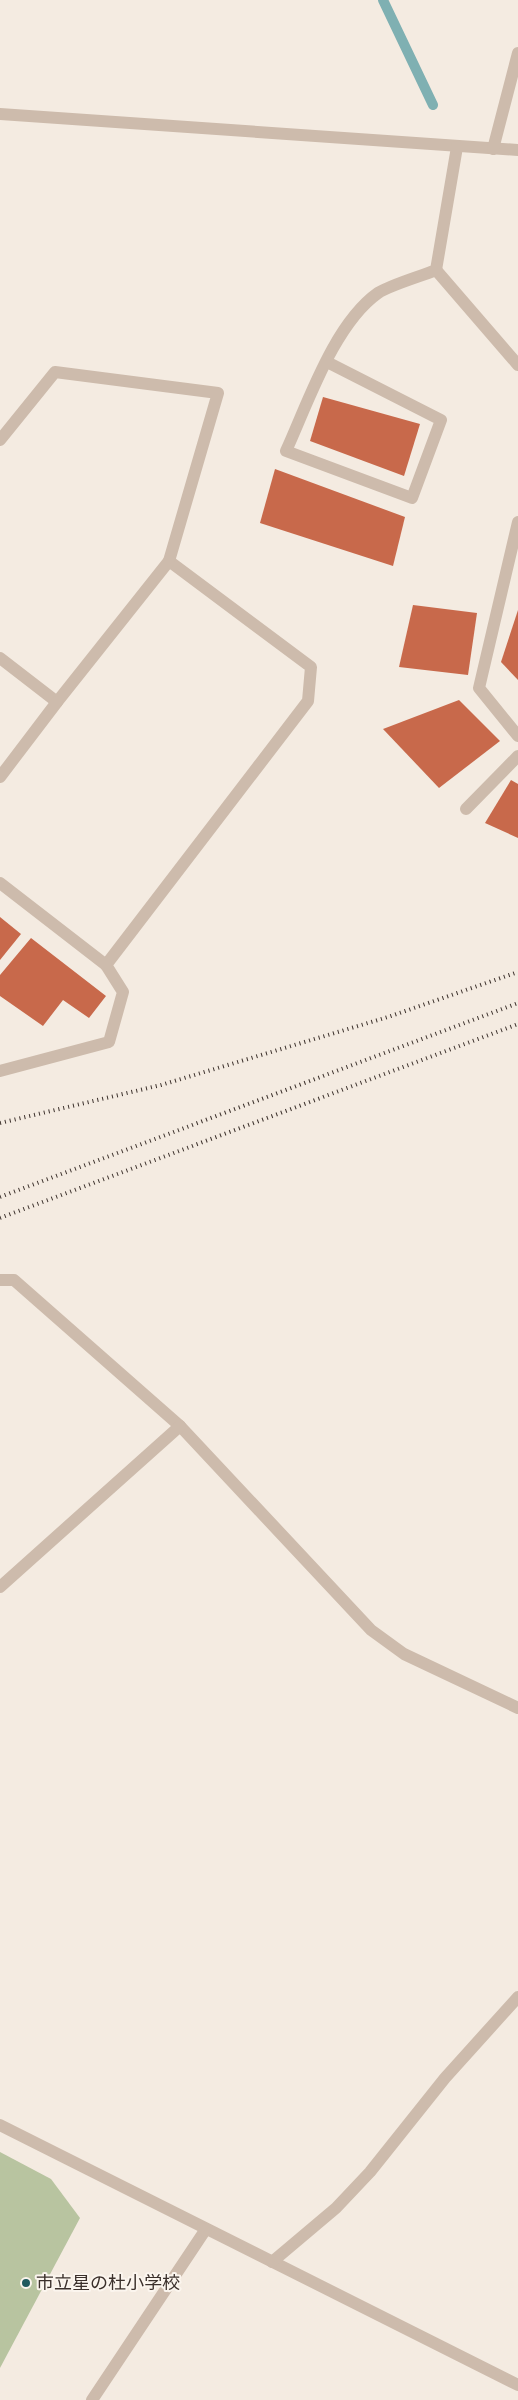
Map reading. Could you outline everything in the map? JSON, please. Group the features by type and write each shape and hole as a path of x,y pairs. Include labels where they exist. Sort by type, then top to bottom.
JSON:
{"street":[{"path":"493,149 518,53"},
{"path":"0,114 518,150"},
{"path":"436,270 457,146"},
{"path":"326,362 441,420 412,498 286,452 326,362 345,326 379,293 436,270"},
{"path":"436,270 518,365"},
{"path":"0,440 55,372 218,393 169,561 0,777"},
{"path":"518,522 479,688 518,736"},
{"path":"106,965 308,700 311,667 169,561"},
{"path":"0,658 57,702"},
{"path":"466,809 518,756"},
{"path":"0,883 106,965 124,992 109,1042 0,1071"},
{"path":"0,1280 14,1280 180,1426 371,1630 404,1654 518,1708"},
{"path":"0,1587 180,1426"},
{"path":"272,2262 336,2208 370,2172 445,2078 518,1997"},
{"path":"0,2125 518,2385"},
{"path":"92,2400 206,2230"}],"green space":[{"name":"市立星の杜小学校","path":"0,2152 51,2179 80,2218 0,2368"}],"building":[{"path":"323,397 420,424 404,476 310,441"},
{"path":"275,469 405,517 393,566 260,523"},
{"path":"413,605 477,613 468,675 399,667"},
{"path":"518,610 518,680 501,662"},
{"path":"459,700 500,741 439,788 383,729"},
{"path":"511,780 518,784 518,838 485,823"},
{"path":"0,917 21,934 0,960"},
{"path":"31,938 106,996 89,1018 63,1000 43,1026 0,996 0,975"}],"waterway":[{"path":"383,0 433,105"}],"railway":[{"path":"0,1123 161,1085 388,1017 518,972"},
{"path":"0,1197 518,1003"},
{"path":"0,1218 518,1024"}],"place":[{"name":"市立星の杜小学校","path":"26,2283"}]}
